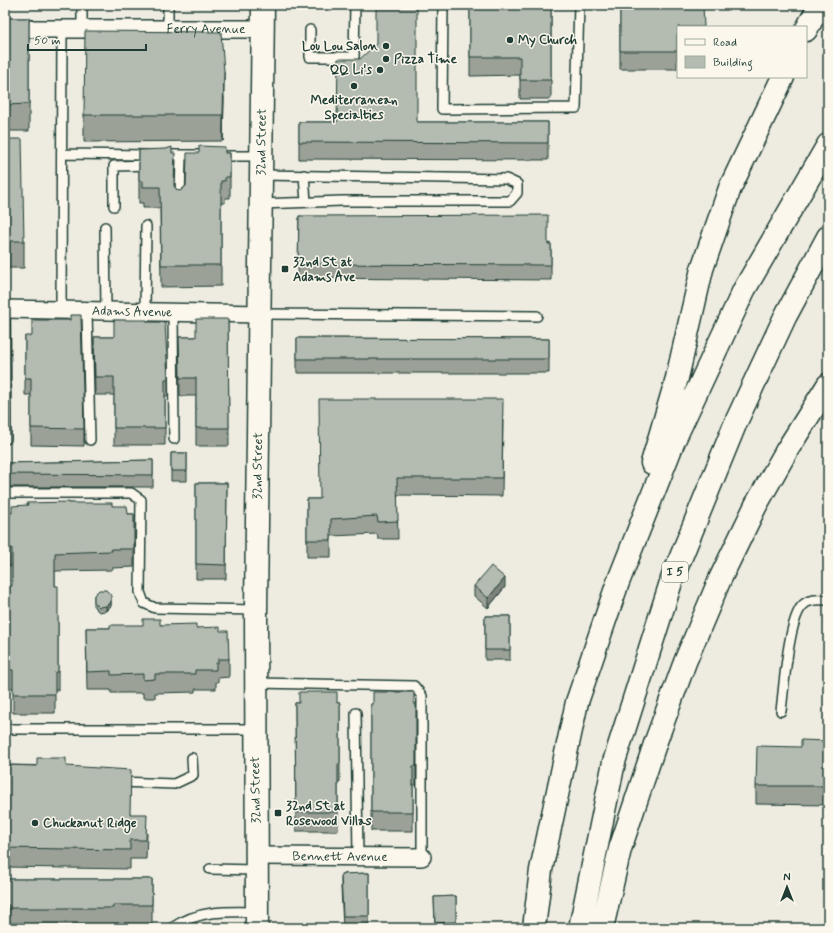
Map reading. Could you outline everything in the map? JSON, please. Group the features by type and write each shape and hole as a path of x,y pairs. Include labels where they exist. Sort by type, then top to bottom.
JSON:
{"main road":[{"name":"32nd Street","path":"257,920 256,610 263,5"},
{"path":"807,28 820,5"},
{"path":"617,585 677,378 702,269 730,188 783,78"},
{"path":"534,928 541,870 577,702 617,585 675,438 744,290 828,145"},
{"name":"I 5","path":"580,928 614,762 672,579 736,422 785,316 828,236"},
{"path":"602,928 620,849 656,741 685,662 720,579 756,505 787,450 828,385"}],"street":[{"name":"Ferry Avenue","path":"5,29 263,29"},
{"name":"Adams Avenue","path":"5,309 260,314"},
{"name":"Bennett Avenue","path":"257,863 358,857 422,857"}],"lane":[{"path":"82,5 82,29"},
{"path":"168,5 168,29"},
{"path":"310,30 310,57 354,57 355,5"},
{"path":"443,5 442,109 576,108 579,5"},
{"path":"61,310 62,29"},
{"path":"62,154 177,155 261,165 304,175 506,180 517,184 517,193 510,201 306,202 261,204"},
{"path":"114,206 114,166 163,165 177,155"},
{"path":"177,155 180,207"},
{"path":"304,175 306,202"},
{"path":"145,311 146,226"},
{"path":"105,227 106,311"},
{"path":"5,309 6,439"},
{"path":"87,311 90,440"},
{"path":"173,312 174,439"},
{"path":"260,314 537,316"},
{"path":"5,494 131,493 141,500 140,592 144,603 154,608 256,610"},
{"path":"781,711 794,623 802,606 812,600 828,600"},
{"path":"256,683 414,686 422,696 422,857"},
{"path":"356,713 358,857"},
{"path":"5,729 256,730"},
{"path":"111,782 175,784 193,775 192,758"},
{"path":"210,869 257,863"},
{"path":"172,928 186,919 225,910 257,920"}],"building":[{"path":"376,5 417,5 417,122 548,122 548,143 299,142 299,122 337,122 338,59 360,59 376,44"},
{"name":"My Church","path":"470,5 551,5 551,80 520,80 520,57 470,57"},
{"path":"620,5 703,5 704,26 677,26 677,51 620,51"},
{"path":"5,18 29,18 29,104 5,105"},
{"path":"85,31 221,32 224,71 223,115 84,115"},
{"path":"5,139 22,139 24,241 5,241"},
{"path":"199,146 225,147 225,153 230,153 230,177 225,177 225,181 221,181 221,265 161,265 160,187 143,187 143,181 139,181 139,150 166,149 172,147 172,153 175,153 174,186 180,191 186,186 187,153 199,153"},
{"path":"548,215 548,244 551,244 551,265 298,264 299,216"},
{"path":"70,315 81,315 84,429 31,428 31,378 25,378 25,336 32,336 32,320 70,320"},
{"path":"196,319 228,319 229,428 196,428 196,378 180,378 179,337 196,337"},
{"path":"114,320 147,320 147,322 165,322 168,379 165,379 165,428 114,428 114,377 95,377 94,337 114,337"},
{"path":"297,338 549,339 549,359 297,359"},
{"path":"319,399 503,399 502,478 397,478 398,521 378,522 377,516 331,519 331,540 307,540 307,499 320,499"},
{"path":"171,453 187,453 187,471 171,471"},
{"path":"153,460 153,475 5,474 5,463"},
{"path":"196,483 227,483 226,565 196,564"},
{"path":"27,503 112,503 112,506 127,506 128,514 134,514 134,549 55,553 55,586 58,586 58,672 55,672 55,694 13,694 13,670 9,670 8,586 12,586 12,548 5,548 5,513 12,513 12,506 28,505"},
{"path":"491,566 505,578 488,598 474,586"},
{"path":"99,590 106,590 111,595 111,601 106,606 99,607 94,602 94,595"},
{"path":"485,616 510,616 510,650 485,650"},
{"path":"143,619 160,619 160,625 196,624 196,628 220,627 220,631 228,631 229,659 218,659 218,663 216,663 216,670 195,670 195,674 155,674 155,679 143,680 143,674 111,675 111,671 87,672 86,628 110,628 110,625 143,625"},
{"path":"299,692 337,692 337,703 340,703 338,812 296,812 295,703 299,703"},
{"path":"373,692 414,692 414,704 416,704 416,766 413,766 413,812 371,812 371,704 373,704"},
{"path":"801,740 828,741 828,786 756,786 757,746 801,747"},
{"name":"Chuckanut Ridge","path":"37,758 66,758 66,766 131,770 130,814 147,814 146,840 130,840 130,850 5,848 5,765 37,766"},
{"path":"369,873 369,916 343,916 341,874"},
{"path":"5,879 152,879 152,905 113,905 113,908 9,908 9,905 5,905"},
{"path":"456,896 456,922 435,923 434,897"}],"place":[{"name":"My Church","path":"510,40"},
{"name":"Lou Lou Salon","path":"386,46"},
{"name":"Pizza Time","path":"386,59"},
{"name":"QQ Li's","path":"380,70"},
{"name":"Mediterranean Specialties","path":"354,86"},
{"name":"32nd St at Adams Ave","path":"285,269"},
{"name":"32nd St at Rosewood Villas","path":"278,813"},
{"name":"Chuckanut Ridge","path":"35,823"}]}
